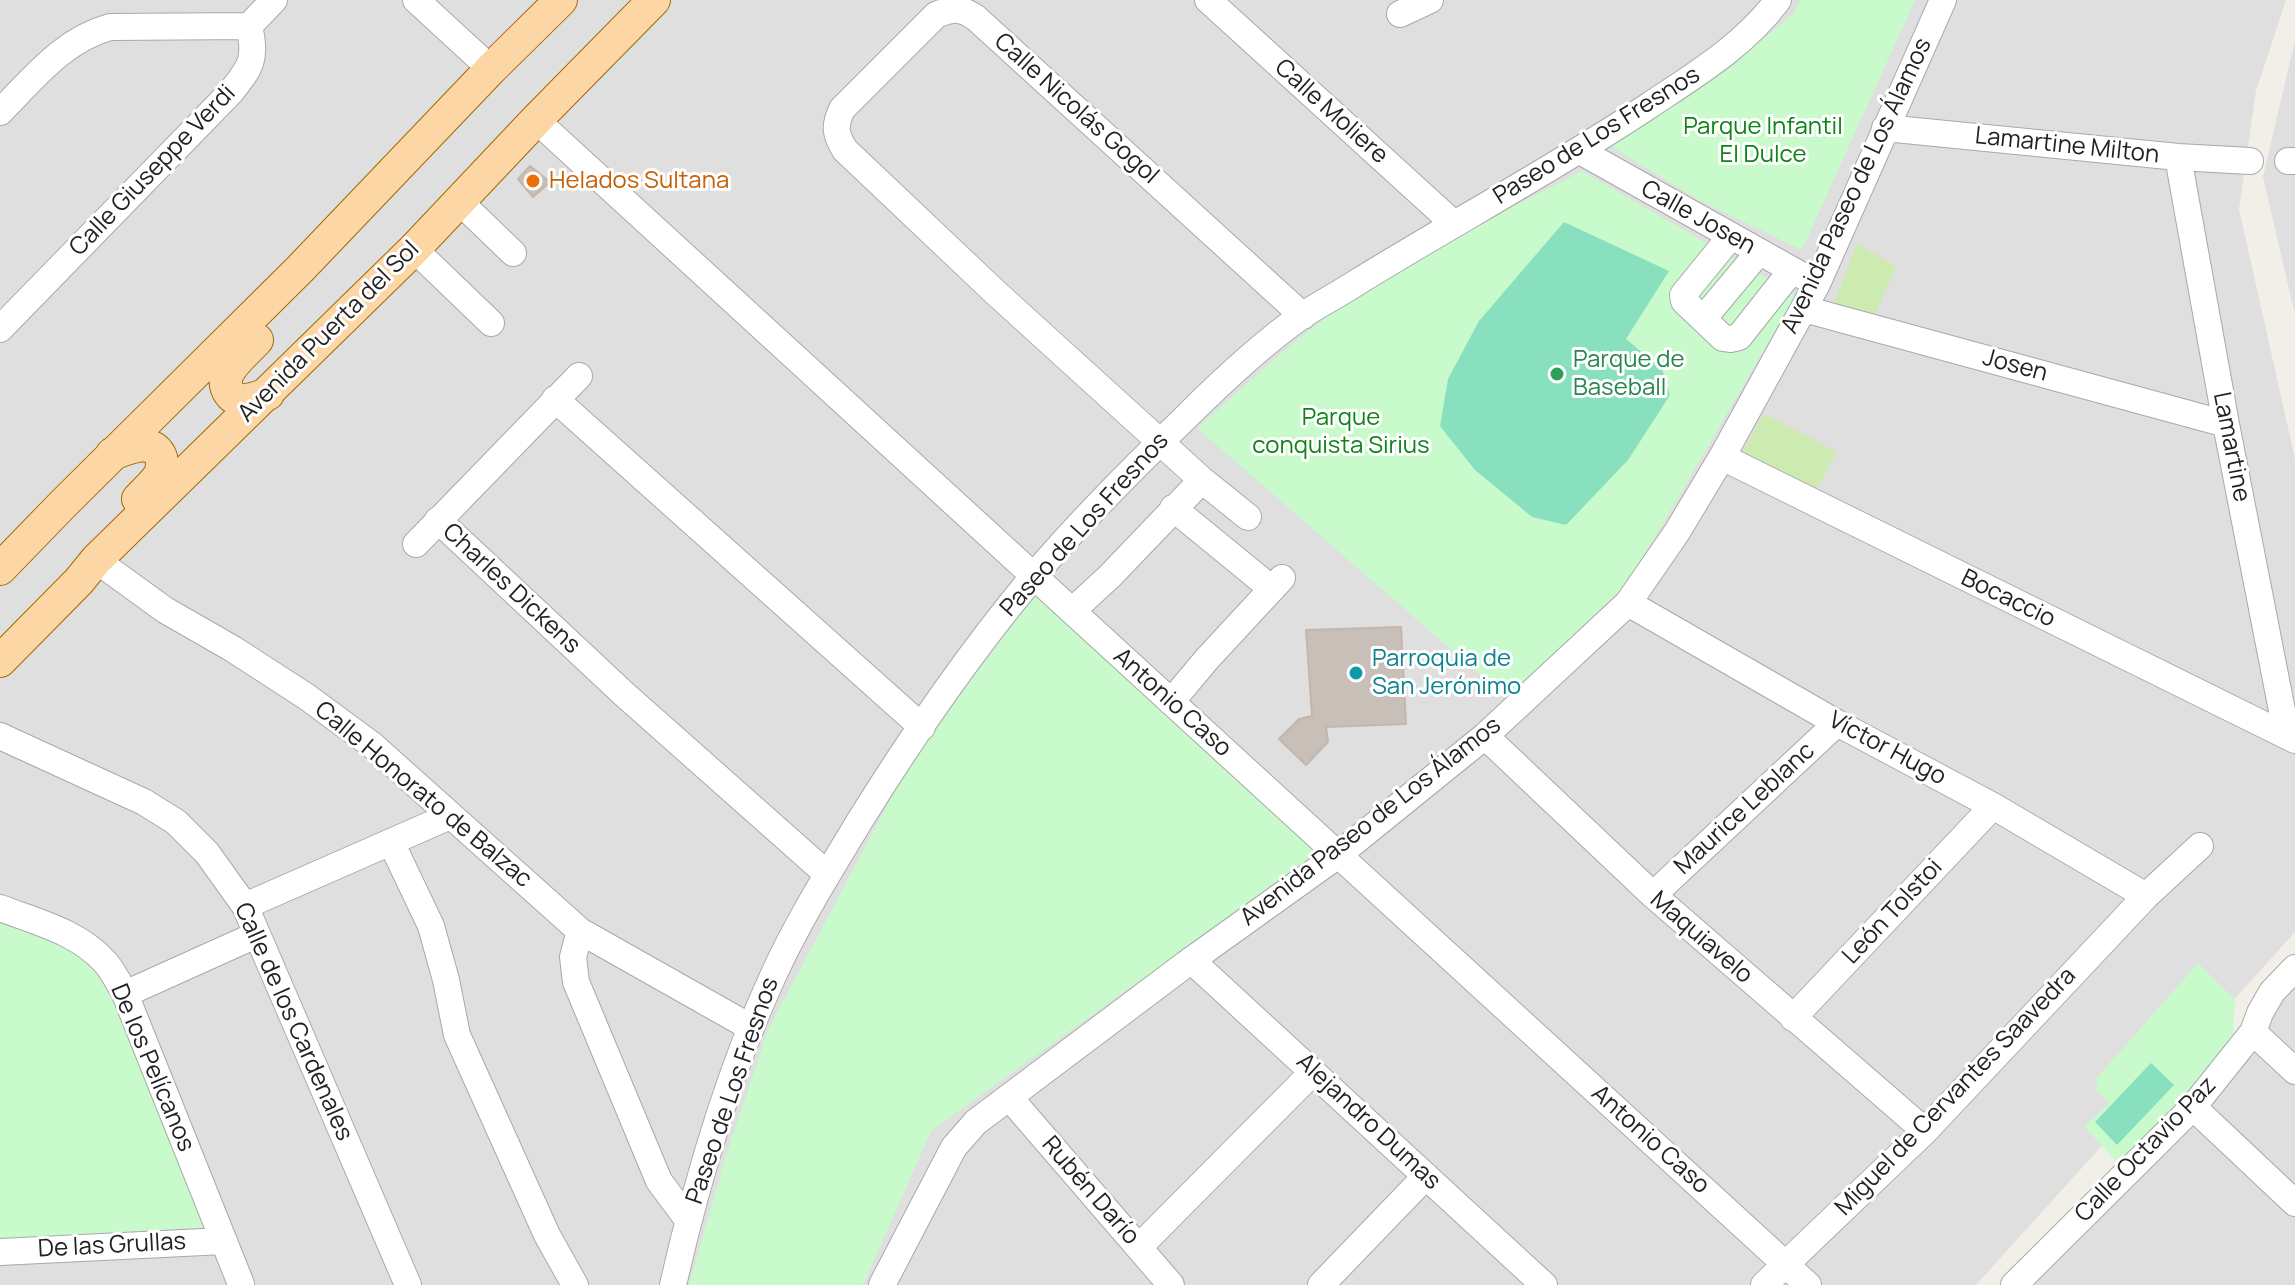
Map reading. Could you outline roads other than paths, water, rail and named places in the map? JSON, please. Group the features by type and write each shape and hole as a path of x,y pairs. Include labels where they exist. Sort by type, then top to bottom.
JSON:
{"main road":[{"path":"2,563 300,269 561,0"},
{"name":"Avenida Puerta del Sol","path":"0,661 96,560 414,249 654,0"},
{"path":"268,394 241,401 232,397 225,378 278,314 300,269"},
{"path":"96,560 122,518 159,476 162,464 160,454 152,447 142,445 112,454"}],"street":[{"path":"0,112 65,48 89,33 110,27 249,26 274,0"},
{"path":"416,0 491,69"},
{"name":"Calle Moliere","path":"1208,0 1453,223"},
{"path":"1400,14 1430,0"},
{"name":"Paseo de Los Fresnos","path":"673,1285 688,1220 750,1027 775,971 827,874 880,788 986,636 1034,576 1205,395 1303,316 1453,223 1580,151 1706,68 1757,25 1778,0"},
{"name":"Avenida Paseo de Los Álamos","path":"885,1284 954,1147 976,1122 1191,960 1338,855 1485,736 1628,603 1677,532 1722,457 1804,309 1943,0"},
{"name":"Calle Nicolás Gogol","path":"1159,441 898,201 845,150 836,135 835,123 842,109 936,15 951,8 962,9 976,18 1303,316"},
{"name":"Calle Giuseppe Verdi","path":"0,329 230,93 249,69 253,45 249,26"},
{"name":"Antonio Caso","path":"536,120 1808,1285"},
{"name":"Lamartine Milton","path":"1885,128 2178,157 2250,161"},
{"name":"Calle Josen","path":"1580,151 1817,284"},
{"name":"Lamartine","path":"2178,157 2226,424 2291,738"},
{"path":"459,201 513,253"},
{"path":"1731,236 1683,295 1684,301 1723,338 1739,337 1792,270"},
{"path":"414,249 491,323"},
{"path":"1703,319 1759,252"},
{"name":"Josen","path":"1804,309 2226,424"},
{"name":"Charles Dickens","path":"579,376 438,520 624,694 827,874"},
{"path":"555,399 922,727"},
{"path":"1159,441 1248,517"},
{"name":"Bocaccio","path":"1722,457 2291,738"},
{"path":"1072,611 1202,480"},
{"path":"1171,702 1277,584 1173,508"},
{"path":"416,544 438,520"},
{"name":"Calle Honorato de Balzac","path":"96,560 165,610 307,697 372,745 580,931 750,1027"},
{"name":"Víctor Hugo","path":"1628,603 1837,723 1993,806 2146,896"},
{"name":"Maurice Leblanc","path":"1653,895 1837,723"},
{"name":"Calle de los Cardenales","path":"0,736 144,802 176,822 207,853 245,906 408,1285"},
{"name":"Maquiavelo","path":"1485,736 1653,895 1925,1131"},
{"name":"León Tolstoi","path":"1793,1018 1993,806"},
{"path":"245,906 450,816"},
{"path":"391,842 431,926 457,1035 547,1235 575,1285"},
{"name":"Miguel de Cervantes Saavedra","path":"1764,1285 1925,1131 2146,896 2200,846"},
{"name":"De los Pelícanos","path":"0,908 61,930 87,945 107,964 125,994 241,1284"},
{"path":"580,931 573,957 576,982 659,1181 688,1220"},
{"path":"125,994 256,935"},
{"name":"Alejandro Dumas","path":"1191,960 1544,1285"},
{"name":"Calle Octavio Paz","path":"2014,1285 2193,1107 2253,1032 2272,992 2295,968"},
{"path":"2253,1032 2295,1071"},
{"path":"1139,1247 1313,1072"},
{"name":"Rubén Darío","path":"1009,1097 1171,1285"},
{"path":"2193,1107 2295,1203"},
{"path":"1321,1285 1426,1176"},
{"name":"De las Grullas","path":"0,1252 224,1241"}],"place":[{"name":"Helados Sultana","path":"533,181"},
{"name":"Parque de Baseball","path":"1557,374"},
{"name":"Parroquia de San Jerónimo","path":"1356,673"}],"park label":[{"name":"Parque Infantil El Dulce","path":"1763,141"},
{"name":"Parque conquista Sirius","path":"1341,432"}]}
